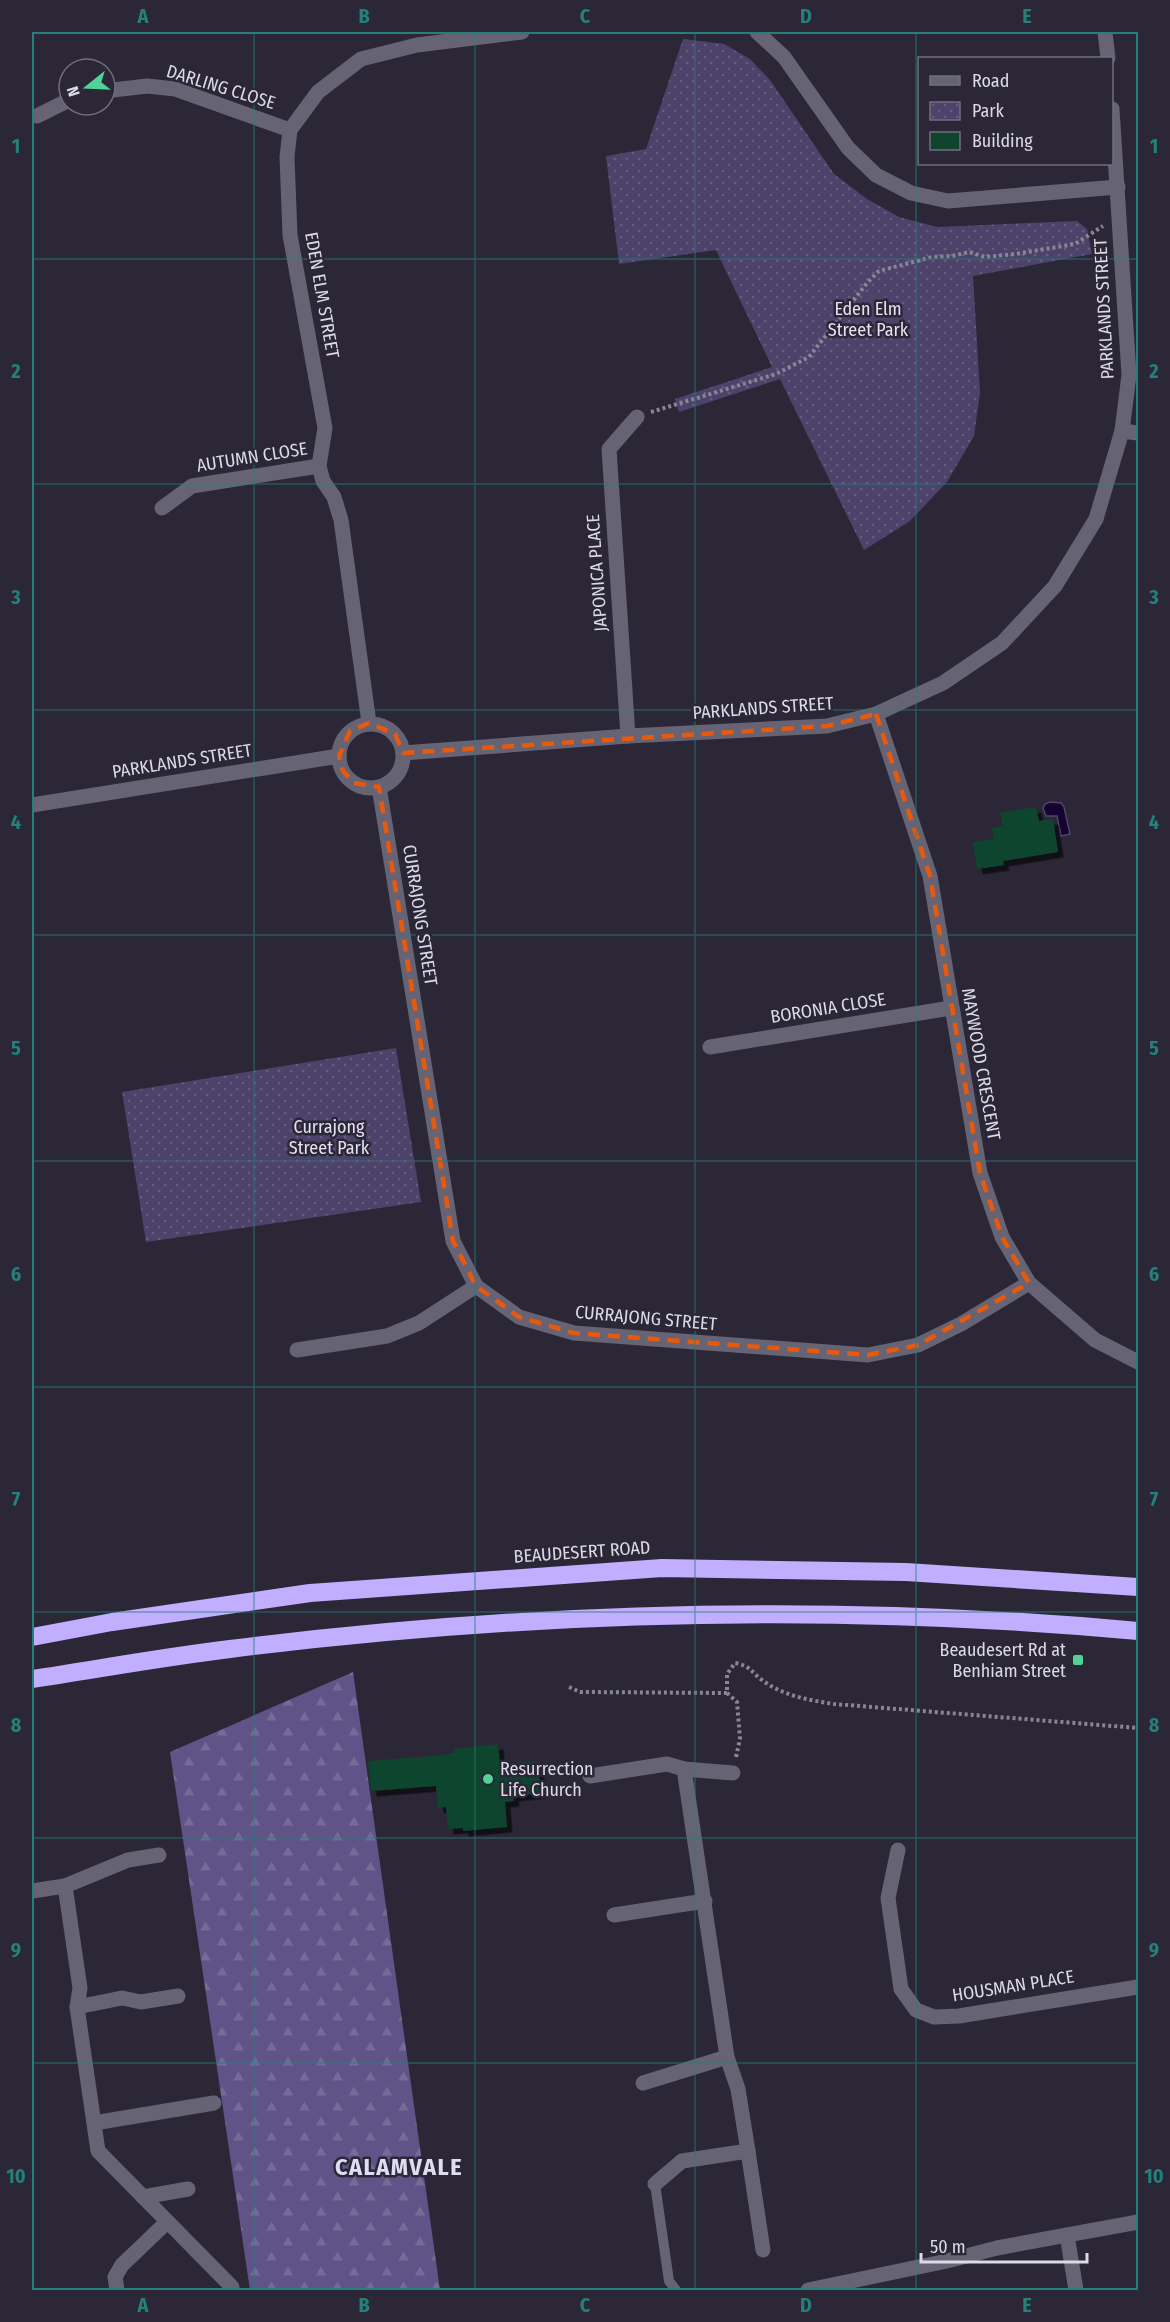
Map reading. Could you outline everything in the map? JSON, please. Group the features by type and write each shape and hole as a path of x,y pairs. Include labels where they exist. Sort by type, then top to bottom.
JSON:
{"highway":[{"name":"BEAUDESERT ROAD","path":"32,1636 310,1593 662,1568 906,1572 1138,1587"},
{"path":"32,1679 228,1649 316,1639 574,1619 790,1613 963,1619 1138,1630"}],"street":[{"path":"290,130 318,92 361,59 417,45 522,32"},
{"path":"757,32 784,57 848,148 876,175 911,193 948,201 1118,187"},
{"path":"1105,32 1107,57"},
{"name":"DARLING CLOSE","path":"117,90 147,86 175,89 290,130"},
{"path":"37,116 57,106"},
{"name":"PARKLANDS STREET","path":"404,753 628,736 827,726 876,714 943,683 1002,643 1055,586 1096,519 1122,431 1129,375 1113,121"},
{"name":"EDEN ELM STREET","path":"290,130 287,157 290,235 325,428 319,466"},
{"name":"JAPONICA PLACE","path":"628,736 609,449 637,417"},
{"path":"1122,431 1138,433"},
{"path":"319,466 323,480 334,497 341,520 369,723"},
{"name":"AUTUMN CLOSE","path":"162,508 192,486 319,466"},
{"name":"MAYWOOD CRESCENT","path":"876,714 930,876 980,1173 1002,1237 1029,1283 1095,1340 1138,1362"},
{"path":"369,723 383,726 395,734 404,753 401,769 394,779 379,787 369,788 354,783 343,771 339,756 342,741 350,731 369,723"},
{"name":"PARKLANDS STREET","path":"32,806 339,756"},
{"name":"CURRAJONG STREET","path":"379,787 453,1241 476,1286 519,1317 574,1333 868,1355 918,1345 961,1324 1029,1283"},
{"name":"BORONIA CLOSE","path":"710,1047 951,1008"},
{"path":"297,1350 387,1336 419,1323 476,1286"},
{"path":"590,1776 667,1764 684,1769 733,1773"},
{"path":"684,1769 727,2057 738,2089 763,2250"},
{"name":"HOUSMAN PLACE","path":"898,1850 888,1898 901,1989 916,2010 934,2017 959,2016 1138,1987"},
{"path":"32,1892 65,1886 128,1860 159,1855"},
{"path":"65,1886 80,1988 77,2007 98,2151 233,2289"},
{"path":"614,1915 705,1901"},
{"path":"77,2007 122,1998 141,2002 178,1996"},
{"path":"643,2083 727,2057"},
{"path":"94,2123 214,2103"},
{"path":"655,2184 682,2161 748,2151"},
{"path":"143,2197 188,2189"},
{"path":"117,2290 115,2277 122,2265 167,2222"},
{"path":"808,2290 947,2261 997,2248 1138,2222"},
{"path":"1067,2235 1076,2290"}],"lane":[{"path":"655,2184 669,2281 676,2290"}],"path":[{"path":"637,417 776,374 809,357 867,282 879,271 932,257 969,252 985,256 1015,254 1075,244 1103,226"},
{"path":"727,1694 727,1674 735,1663 747,1665 762,1681 794,1697 834,1704 1138,1728"},
{"path":"568,1687 580,1692 727,1694 737,1702 739,1719 740,1739 733,1773"}],"highlighted area":[{"path":"876,714 930,876 980,1173 1002,1237 1029,1283 918,1345 868,1355 574,1333 519,1317 476,1286 453,1241 379,787 354,783 343,771 339,756 350,731 369,723 395,734 403,753 827,726"}],"green space":[{"name":"Eden Elm Street Park","path":"683,39 724,44 750,59 770,80 834,174 867,199 899,217 937,227 1077,221 1087,229 1092,254 973,276 980,393 974,436 947,482 910,521 864,550 780,379 679,412 675,399 772,367 716,250 619,264 606,156 646,149"},
{"path":"875,290 906,312 885,342 853,320"},
{"name":"Currajong Street Park","path":"396,1048 421,1202 146,1242 122,1092"},
{"path":"353,1672 440,2290 250,2290 170,1752"}],"shaded area":[{"path":"1050,802 1061,803 1064,807 1070,834 1061,836 1057,816 1046,816 1043,808"}],"building":[{"path":"1036,807 1039,821 1053,819 1058,852 1003,861 1004,865 977,869 973,842 994,839 992,828 1003,826 1000,813"},
{"name":"Resurrection Life Church","path":"498,1744 500,1764 538,1761 541,1793 513,1796 514,1801 505,1802 507,1827 463,1831 463,1828 448,1829 446,1807 438,1808 436,1786 371,1791 368,1761 433,1756 454,1753 453,1749"}],"place":[{"name":"Beaudesert Rd at Benhiam Street","path":"1078,1660"},
{"name":"Resurrection Life Church","path":"488,1779"}],"district":[{"name":"CALAMVALE","path":"399,2167"}]}
